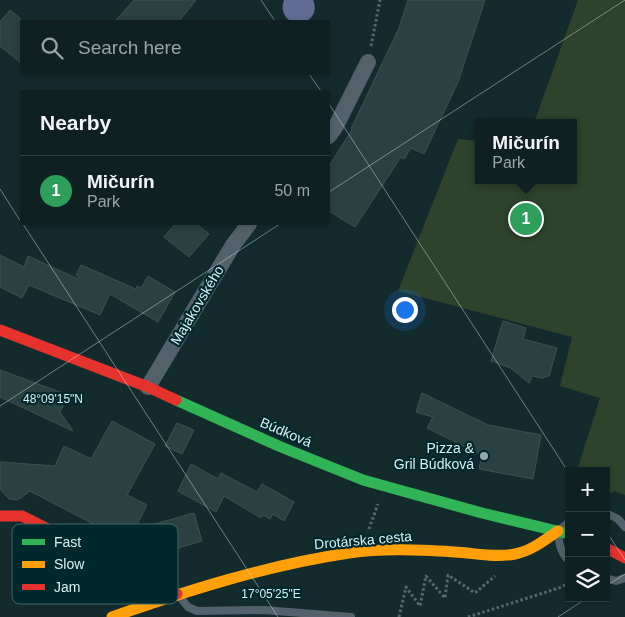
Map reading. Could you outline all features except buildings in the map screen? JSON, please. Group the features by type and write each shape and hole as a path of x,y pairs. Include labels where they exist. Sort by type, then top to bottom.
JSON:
{"street":[{"path":"330,135 368,62"},
{"name":"Majakovského","path":"148,387 233,245 248,225"},
{"name":"Búdková","path":"0,330 148,387 281,447 363,480 563,532"},
{"path":"0,516 22,516 38,524"},
{"name":"Drotárska cesta","path":"178,594 263,569 338,554 411,549 515,554 563,532"},
{"path":"610,550 625,558"},
{"name":"Drotárska cesta","path":"112,617 149,604"}],"lane":[{"path":"610,515 618,519 625,527"},
{"path":"563,532 559,544 565,557"},
{"path":"610,579 616,581 625,578"},
{"path":"178,595 188,607 197,612 264,610 351,617"}],"path":[{"path":"368,62 380,0"},
{"path":"367,533 379,501"},
{"path":"399,617 406,587 420,606 426,576 445,598 448,575 475,593 496,576"},
{"path":"468,617 565,585"}],"green space":[{"path":"578,0 625,0 625,495 614,491 610,493 610,467 578,467 600,398 560,386 572,337 398,291 458,139 475,141 475,184 577,184 577,119 535,119"}],"water":[{"path":"284,0 313,0 315,9 313,15 308,20 289,20 283,12"}],"traffic: fast":[{"path":"176,400 281,447 363,480 482,513 565,533"}],"traffic: slow":[{"path":"178,595 259,571 362,551 428,551 492,555 521,553 558,531"},
{"path":"112,617 150,604"}],"traffic: jam":[{"path":"0,330 148,387 176,400"},
{"path":"0,516 22,516 38,524"},
{"path":"610,550 625,558"}],"place":[{"name":"Mičurín","path":"526,219"},
{"name":"Pizza & Gril Búdková","path":"484,456"}]}
